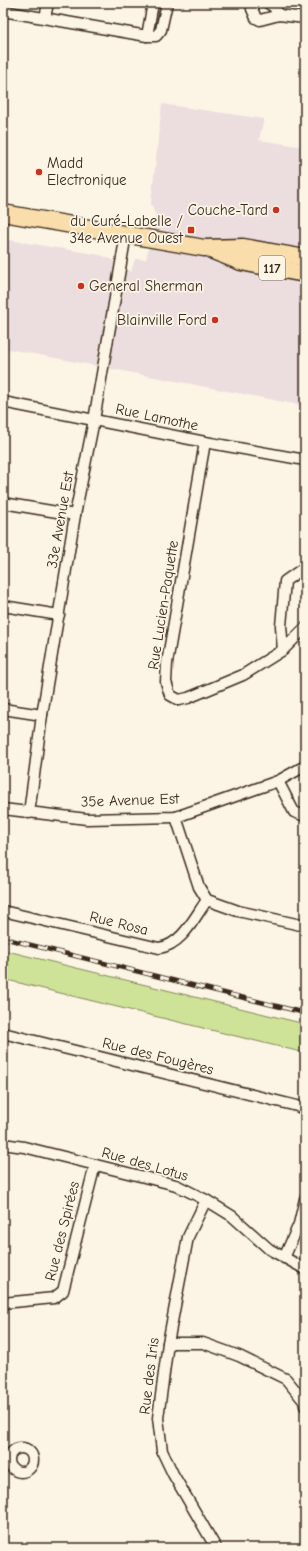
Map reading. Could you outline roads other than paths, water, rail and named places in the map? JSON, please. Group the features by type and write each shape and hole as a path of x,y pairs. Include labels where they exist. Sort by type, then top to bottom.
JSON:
{"main road":[{"name":"117","path":"3,213 204,248 241,262 304,267"}],"street":[{"path":"45,18 48,3"},
{"path":"147,36 153,3"},
{"path":"3,10 147,36 156,36 161,30 167,3"},
{"path":"256,3 252,9 256,18 260,20 279,15 305,18"},
{"path":"268,3 274,7 279,15"},
{"name":"33e Avenue Est","path":"29,813 42,715 75,515 94,420 126,234"},
{"name":"Rue Lamothe","path":"3,402 204,442 305,460"},
{"name":"Rue Lucien-Paquette","path":"204,442 167,662 166,682 170,695 179,700 243,675 283,650 305,628"},
{"path":"3,503 75,515"},
{"path":"283,650 281,626 286,581 305,567"},
{"path":"3,606 59,615"},
{"path":"3,709 42,715"},
{"name":"35e Avenue Est","path":"3,809 87,819 176,816 278,781 305,766"},
{"path":"278,781 294,812 305,816"},
{"path":"176,816 199,887 207,900 238,912 305,926"},
{"name":"Rue Rosa","path":"3,911 159,948 169,947 178,941 207,900"},
{"name":"Rue des Fougères","path":"3,1033 297,1106 305,1110"},
{"name":"Rue des Lotus","path":"3,1144 24,1147 176,1185 206,1200 232,1216 269,1249 305,1269"},
{"name":"Rue des Spirées","path":"3,1303 54,1298 63,1291 95,1165"},
{"name":"Rue des Iris","path":"206,1200 188,1237 168,1343 158,1418 162,1451 173,1474 216,1548"},
{"path":"284,1258 299,1224 305,1200"},
{"path":"168,1343 203,1343 239,1356 286,1379 304,1401 305,1406"}],"railway":[{"path":"3,938 305,1013"}],"place":[{"name":"Madd Electronique","path":"39,172"},
{"name":"Couche-Tard","path":"276,210"},
{"name":"du Curé-Labelle / 34e Avenue Ouest","path":"191,230"},
{"name":"General Sherman","path":"81,286"},
{"name":"Blainville Ford","path":"215,320"}]}
